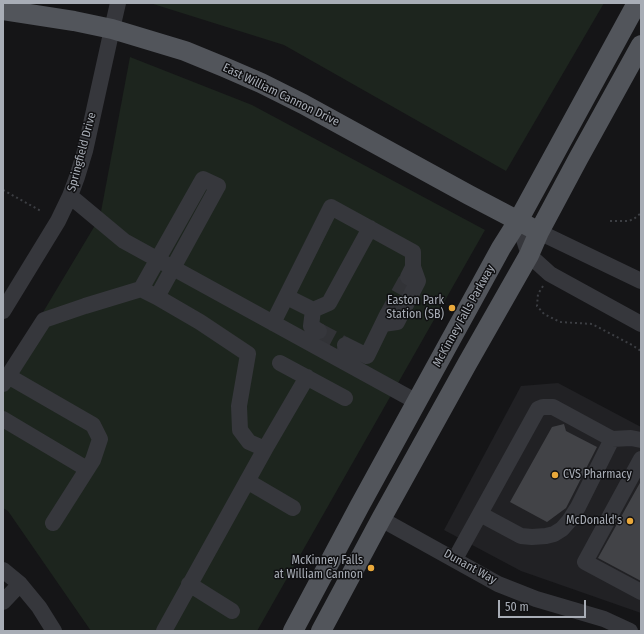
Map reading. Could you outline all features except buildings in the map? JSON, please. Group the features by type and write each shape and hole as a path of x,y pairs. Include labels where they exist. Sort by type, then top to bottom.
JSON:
{"main road":[{"name":"McKinney Falls Parkway","path":"294,631 359,507 637,3"},
{"name":"East William Cannon Drive","path":"3,10 112,29 185,51 261,83 304,104 539,232"},
{"path":"321,631 381,519 529,255 539,232 641,45"}],"street":[{"name":"Springfield Drive","path":"3,311 58,221 70,196 85,151 118,3"},
{"path":"141,289 203,179 218,186 157,297"},
{"path":"70,196 124,241 417,402"},
{"path":"273,323 331,207 413,252 411,272 418,281 397,322 385,320 367,356 345,345"},
{"path":"518,221 529,255 551,275 641,324"},
{"path":"313,310 329,303 370,228"},
{"name":"East William Cannon Drive","path":"539,232 641,281"},
{"path":"53,523 86,468 93,460 100,438 93,425 6,380 44,320 141,289 200,322 248,354 239,406 240,430 250,442 265,449"},
{"path":"287,297 313,310"},
{"path":"313,310 311,326 319,331"},
{"path":"280,363 345,398"},
{"path":"164,631 265,449 307,377"},
{"path":"455,559 538,409 543,407 553,407 612,439 631,438 641,440"},
{"path":"3,419 86,468"},
{"path":"480,514 521,536 532,537 554,534 569,521 578,508 612,439"},
{"path":"640,465 585,562 640,590"},
{"path":"247,481 293,508"},
{"name":"Dunant Way","path":"381,519 498,584 536,599 604,619 630,631"},
{"path":"3,570 20,584 40,607 54,631"},
{"path":"3,602 20,584"},
{"path":"189,584 232,611"}],"path":[{"path":"3,190 41,211"},
{"path":"610,221 629,221 641,214"},
{"path":"543,286 538,294 537,306 544,314 560,322 592,324 641,351"}],"shaded area":[{"path":"150,3 604,3 506,171 284,45"},
{"path":"130,57 252,105 485,230 257,631 91,631 8,511 3,508 3,379 100,217"},
{"path":"558,383 641,427 641,613 521,571 444,530 521,386"}],"tunnel":[{"path":"387,315 408,277"},
{"path":"319,331 345,345"}],"place":[{"name":"Easton Park Station (SB)","path":"452,308"},
{"name":"CVS Pharmacy","path":"555,475"},
{"name":"McDonald's","path":"630,521"},
{"name":"McKinney Falls at William Cannon","path":"371,568"}]}
